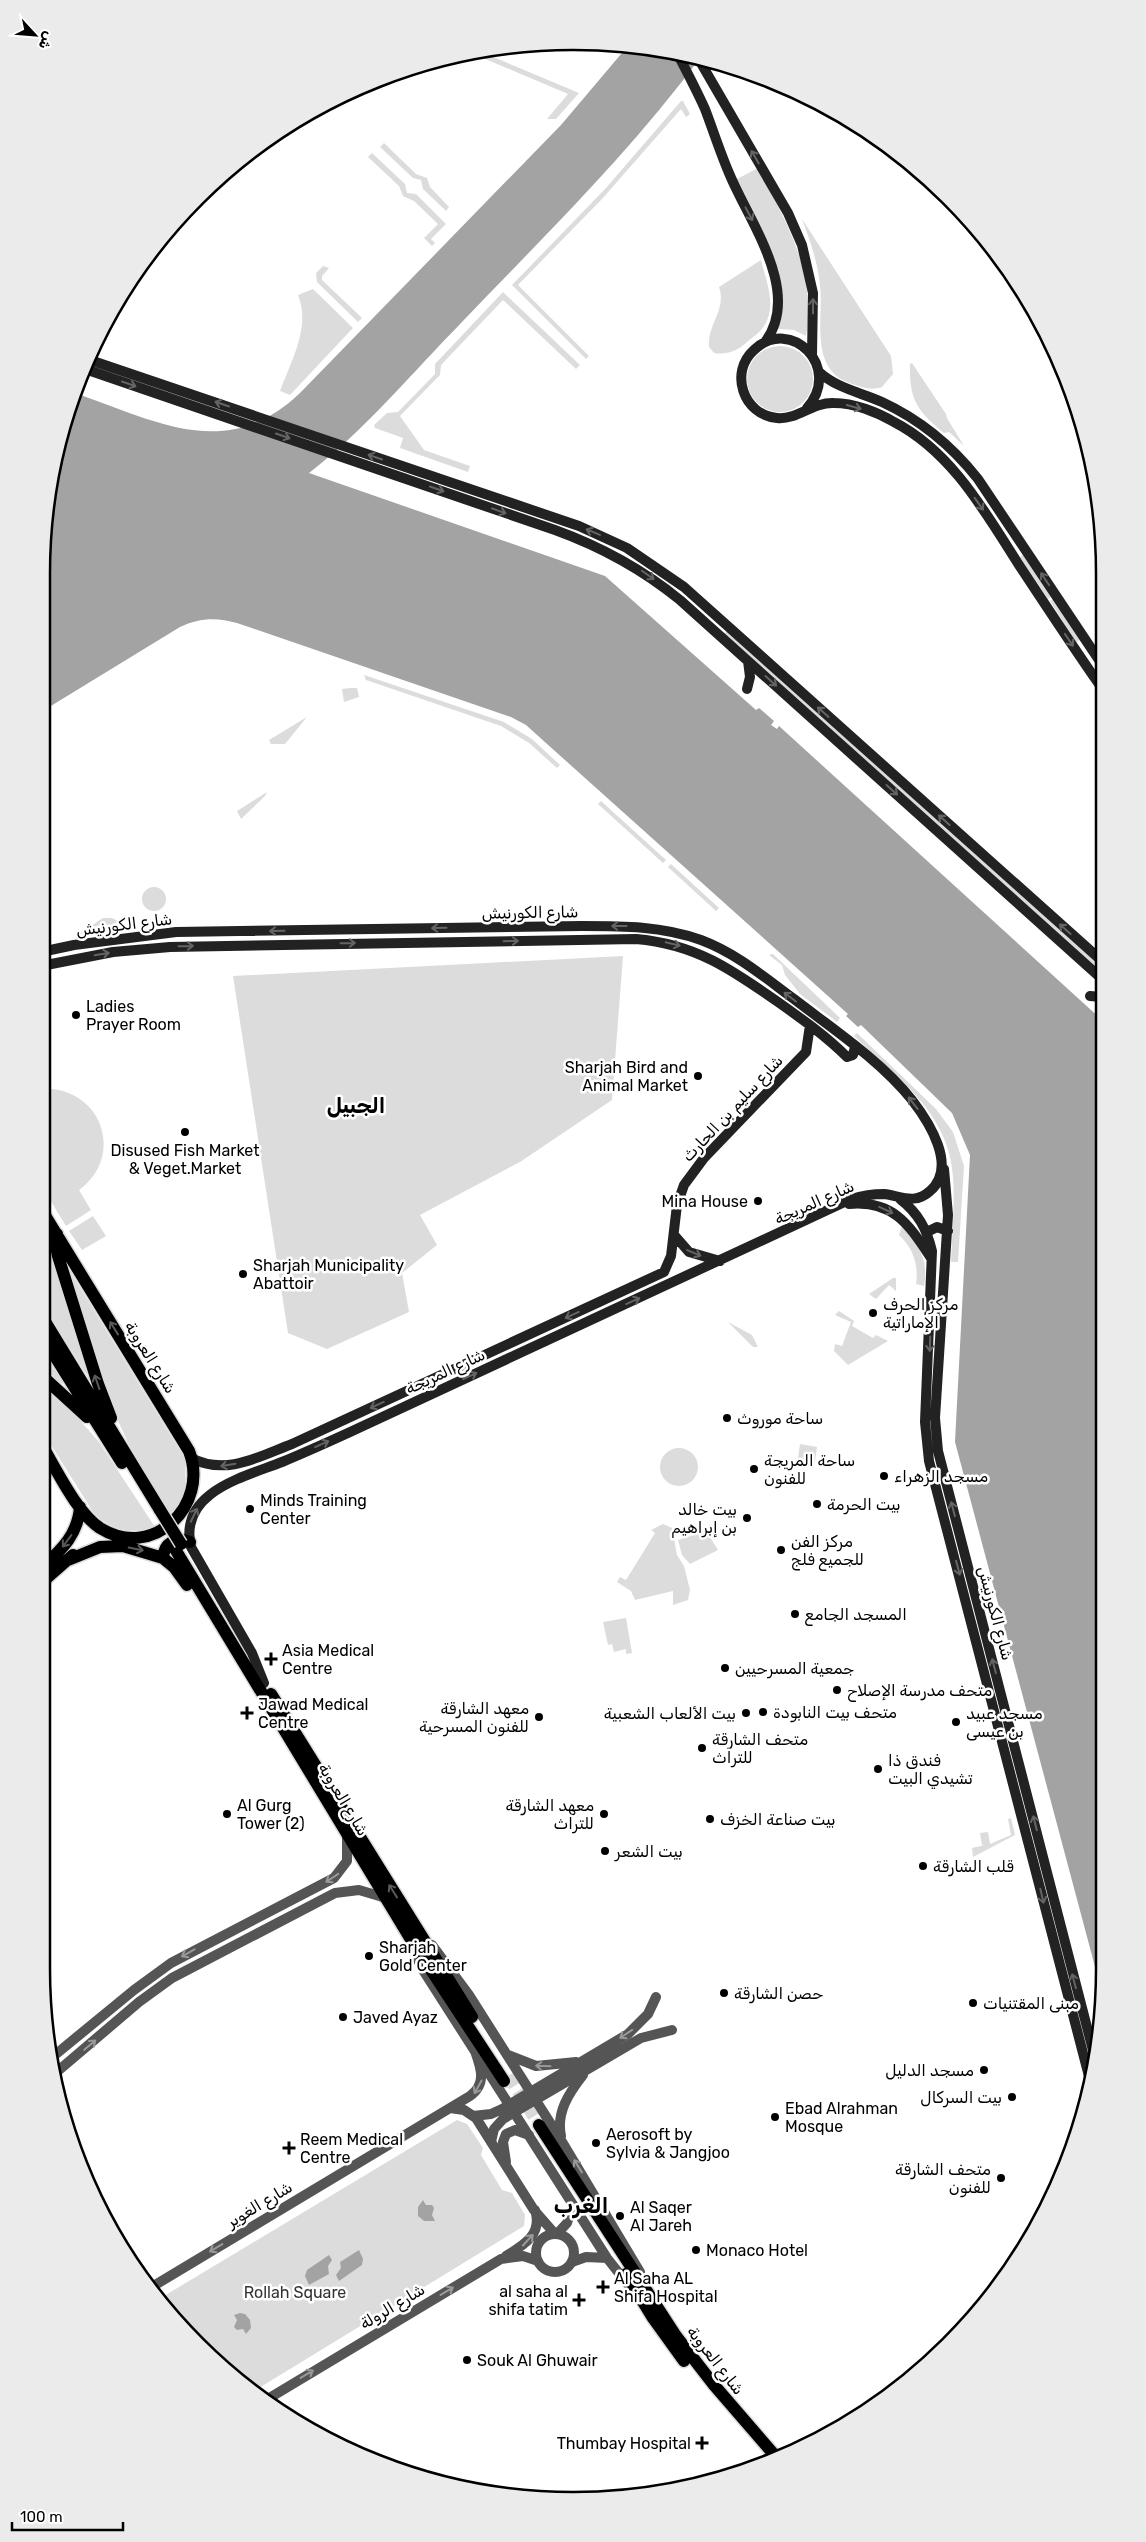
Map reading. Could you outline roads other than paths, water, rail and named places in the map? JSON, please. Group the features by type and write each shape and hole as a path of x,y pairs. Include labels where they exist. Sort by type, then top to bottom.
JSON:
{"main road":[{"path":"681,62 696,90 728,171 759,234 773,272 777,297 776,318 765,342"},
{"path":"703,67 788,213 802,245 813,292 812,355 819,372 817,392 807,408"},
{"path":"812,355 802,346 790,340 778,339 765,342 750,353 743,367 741,383 747,400 755,409 772,417 790,417 820,404 841,403 876,413 938,446 964,473 969,472 969,467"},
{"path":"95,362 454,489 601,549 639,570 680,600 1096,974"},
{"path":"91,371 454,489 579,526 615,542 668,575 723,622 1096,956"},
{"path":"819,372 840,387 878,401 918,422 950,447 969,467 1096,656"},
{"path":"905,428 937,452 963,482 1096,680"},
{"path":"680,600 697,609 716,624 723,622"},
{"path":"748,661 750,677 748,690"},
{"name":"شارع الكورنيش","path":"50,950 74,945 176,932 582,926 651,928 702,940 733,955 856,1047 911,1099 926,1122 936,1146 942,1164 948,1202 948,1231 935,1418 937,1446 1091,2043"},
{"name":"شارع الكورنيش","path":"50,964 113,952 170,947 636,939 673,944 712,959 735,972 810,1025 847,1057 853,1055 856,1047"},
{"path":"1090,996 1096,996"},
{"name":"شارع سليم بن الحارث","path":"664,1272 675,1236 678,1200 690,1175 806,1052 810,1025"},
{"name":"شارع المريجة","path":"182,1545 191,1521 205,1499 240,1478 282,1462 838,1205 866,1195 916,1199 930,1192 940,1179 942,1164"},
{"name":"شارع الكورنيش","path":"895,1197 918,1217 927,1232 933,1260 926,1409 929,1461 1087,2067"},
{"path":"838,1205 869,1204 896,1214 914,1230 933,1260"},
{"name":"شارع العروبة","path":"50,1223 185,1444 192,1458 194,1474 192,1490 184,1510 168,1526 149,1535 116,1536 94,1542 68,1560 50,1576"},
{"path":"927,1232 937,1227 948,1231"},
{"path":"57,1234 55,1240 58,1256 98,1384 120,1444"},
{"path":"675,1236 689,1252 720,1261"},
{"name":"شارع المريجة","path":"192,1458 209,1466 227,1466 304,1439 664,1272"},
{"path":"616,1309 612,1305 612,1301 638,1284"},
{"name":"شارع العروبة","path":"50,1330 120,1444 158,1514"},
{"name":"شارع العروبة","path":"50,1349 102,1433 158,1514 182,1545 261,1687 347,1835 386,1898 415,1935"},
{"path":"50,1384 102,1433"},
{"path":"282,1462 285,1453 304,1439"},
{"path":"50,1459 80,1507 99,1527 116,1536"},
{"path":"50,1562 70,1538 76,1526 80,1507"},
{"path":"164,1558 164,1551 170,1543 180,1540 182,1545"},
{"path":"68,1560 110,1545 148,1552 164,1558 179,1572 243,1675 261,1687"},
{"name":"شارع العروبة","path":"261,1687 506,2079"},
{"name":"شارع العروبة","path":"534,2129 639,2287 682,2359 765,2455"},
{"name":"شارع العروبة","path":"639,2287 701,2369 772,2452"}],"street":[{"path":"57,2054 146,1980 171,1964 334,1878 343,1869 348,1853 347,1835"},
{"path":"60,2070 139,2002 172,1978 344,1890 366,1891 386,1898"},
{"path":"292,1915 299,1904 298,1896"},
{"path":"415,1935 418,1963 512,2109 534,2129 573,2205 607,2258 622,2278 639,2287"},
{"path":"415,1935 443,1957 562,2140 638,2267 639,2287"},
{"path":"562,2140 559,2125 563,2107 584,2066 635,2028 648,2014 656,1997"},
{"path":"491,2142 497,2126 512,2109 533,2096 584,2066 641,2038 672,2030"},
{"path":"70,2061 68,2052 74,2040"},
{"name":"شارع الغوير","path":"156,2285 186,2271 384,2151 470,2096 480,2084 482,2074 475,2052"},
{"path":"506,2054 520,2062 536,2066 584,2066"},
{"path":"449,2108 464,2110 474,2116 534,2210 556,2234 571,2241 574,2251 572,2262"},
{"path":"474,2116 512,2109"},
{"path":"506,2166 504,2142 506,2134 515,2130 534,2129"},
{"path":"573,2205 567,2223 556,2234 545,2237 538,2245 538,2261 545,2269 554,2272 564,2270 572,2262 586,2257 607,2258"},
{"path":"501,2259 531,2238 536,2224 534,2210"},
{"name":"شارع الرولة","path":"272,2396 501,2259 523,2256 538,2261"}],"tunnel":[{"path":"508,2076 539,2125"}],"place":[{"name":"Ladies Prayer Room","path":"76,1015"},
{"name":"Sharjah Bird and Animal Market","path":"698,1076"},
{"name":"Disused Fish Market & Veget.Market","path":"185,1132"},
{"name":"Mina House","path":"758,1201"},
{"name":"Sharjah Municipality Abattoir","path":"243,1274"},
{"name":"مركز الحرف الإماراتية","path":"873,1313"},
{"name":"ساحة موروث","path":"727,1418"},
{"name":"ساحة المريجة للفنون","path":"754,1469"},
{"name":"مسجد الزهراء","path":"884,1476"},
{"name":"بيت الحرمة","path":"817,1504"},
{"name":"Minds Training Center","path":"250,1509"},
{"name":"بيت خالد بن إبراهيم","path":"747,1518"},
{"name":"مركز الفن للجميع فلج","path":"781,1550"},
{"name":"المسجد الجامع","path":"795,1614"},
{"name":"Asia Medical Centre","path":"271,1659"},
{"name":"جمعية المسرحيين","path":"725,1668"},
{"name":"متحف مدرسة الإصلاح","path":"837,1690"},
{"name":"متحف بيت النابودة","path":"763,1712"},
{"name":"Jawad Medical Centre","path":"247,1713"},
{"name":"بيت الألعاب الشعبية","path":"746,1713"},
{"name":"معهد الشارقة للفنون المسرحية","path":"539,1717"},
{"name":"مسجد عبيد بن عيسى","path":"956,1722"},
{"name":"متحف الشارقة للتراث","path":"702,1748"},
{"name":"فندق ذا تشيدي البيت","path":"878,1769"},
{"name":"Al Gurg Tower (2)","path":"227,1814"},
{"name":"معهد الشارقة للتراث","path":"604,1814"},
{"name":"بيت صناعة الخزف","path":"710,1819"},
{"name":"بيت الشعر","path":"605,1851"},
{"name":"قلب الشارقة","path":"923,1866"},
{"name":"Sharjah Gold Center","path":"369,1956"},
{"name":"حصن الشارقة","path":"724,1993"},
{"name":"مبنى المقتنيات","path":"973,2003"},
{"name":"Javed Ayaz","path":"343,2017"},
{"name":"مسجد الدليل","path":"984,2070"},
{"name":"بيت السركال","path":"1012,2097"},
{"name":"Ebad Alrahman Mosque","path":"775,2117"},
{"name":"Aerosoft by Sylvia & Jangjoo","path":"596,2143"},
{"name":"Reem Medical Centre","path":"289,2148"},
{"name":"متحف الشارقة للفنون","path":"1001,2178"},
{"name":"Al Saqer Al Jareh","path":"620,2216"},
{"name":"Monaco Hotel","path":"696,2250"},
{"name":"Al Saha AL Shifa Hospital","path":"603,2287"},
{"name":"al saha al shifa tatim","path":"579,2300"},
{"name":"Souk Al Ghuwair","path":"467,2360"},
{"name":"Thumbay Hospital","path":"702,2443"}],"district":[{"name":"الجبيل","path":"356,1106"},
{"name":"الغرب","path":"581,2206"}],"park label":[{"name":"Rollah Square","path":"295,2292"}]}
